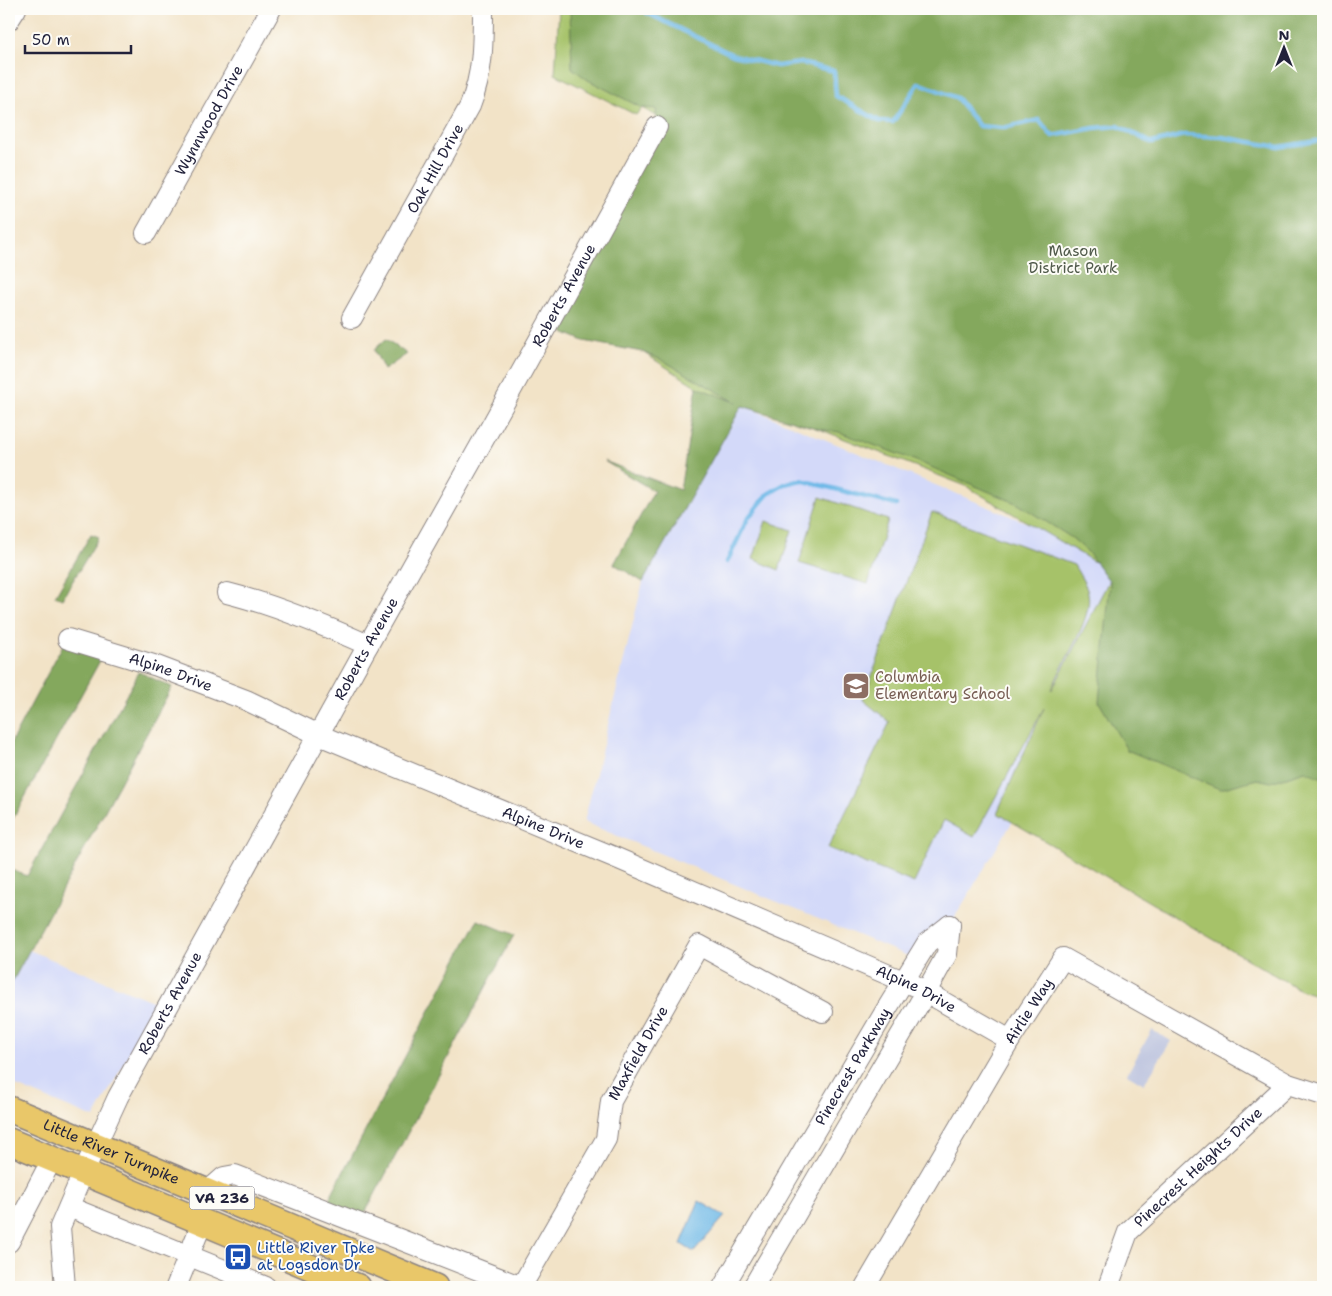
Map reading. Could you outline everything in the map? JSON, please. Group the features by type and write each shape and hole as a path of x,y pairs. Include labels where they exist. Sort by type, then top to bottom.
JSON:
{"main road":[{"name":"Little River Turnpike","path":"9,1109 435,1287"},
{"name":"Little River Turnpike","path":"9,1141 358,1287"}],"street":[{"path":"9,20 16,9"},
{"name":"Wynnwood Drive","path":"146,233 271,9"},
{"name":"Oak Hill Drive","path":"352,318 470,106 481,72 483,9"},
{"name":"Roberts Avenue","path":"65,1287 60,1228 118,1097 657,127"},
{"path":"227,593 247,598 368,645"},
{"name":"Alpine Drive","path":"68,638 158,666 246,700 319,735 587,845 903,981 1010,1040"},
{"name":"Pinecrest Parkway","path":"723,1287 903,981 928,942 950,925 947,954 753,1287"},
{"name":"Maxfield Drive","path":"522,1287 606,1139 611,1101 699,945 823,1012"},
{"name":"Airlie Way","path":"865,1287 1010,1040 1063,958 1288,1084"},
{"path":"1288,1084 1323,1095"},
{"name":"Pinecrest Heights Drive","path":"1108,1287 1128,1232 1288,1084"},
{"path":"9,1242 52,1160"},
{"path":"207,1192 224,1177 235,1174 522,1287"},
{"path":"68,1207 266,1287"},
{"path":"176,1287 202,1222"}],"shaded area":[{"name":"Columbia Elementary School","path":"742,405 1160,578 933,953 922,947 908,956 584,822 643,582"},
{"path":"29,950 157,1003 94,1118 9,1083 9,988"},
{"path":"1152,1030 1171,1041 1144,1084 1127,1074"}],"green space":[{"name":"Mason District Park","path":"559,9 1323,9 1323,997 1300,990 997,813 1044,708 974,837 944,820 914,883 828,848 890,722 863,700 932,512 1074,565 1087,590 1089,604 1075,642 1052,690 1113,573 966,486 819,429 705,392 594,321 681,130 642,108 636,115 555,74"},
{"name":"Mason District Park","path":"570,9 1323,9 1323,778 1305,771 1271,782 1257,779 1220,789 1127,750 1099,702 1110,582 1087,551 1072,538 1018,504 919,462 839,432 819,429 742,406 643,582 614,564 654,491 604,461 680,490 697,387 737,403 662,360 642,352 584,341 563,332 552,320 657,127 656,109 642,108 588,80 572,68"},
{"path":"386,339 407,354 384,370 374,350"},
{"path":"820,497 888,520 868,584 799,563"},
{"path":"766,521 792,530 779,570 753,559"},
{"path":"91,534 99,537 62,599 55,596"},
{"path":"65,641 102,657 9,826 9,746"},
{"path":"139,672 172,687 9,988 9,869 27,876"},
{"path":"478,920 514,935 359,1224 323,1210"}],"water":[{"path":"699,1201 725,1216 694,1252 681,1244"}],"waterway":[{"path":"648,9 647,13 733,55 777,66 801,63 834,71 836,96 879,121 893,122 919,83 957,98 979,126 1003,128 1039,120 1052,136 1094,128 1118,126 1152,143 1184,135 1222,137 1279,147 1323,140"},
{"path":"727,562 748,518 768,494 785,484 801,480 896,505"}],"place":[{"name":"Columbia Elementary School","path":"856,686"},
{"name":"Little River Tpke at Logsdon Dr","path":"238,1257"}]}
